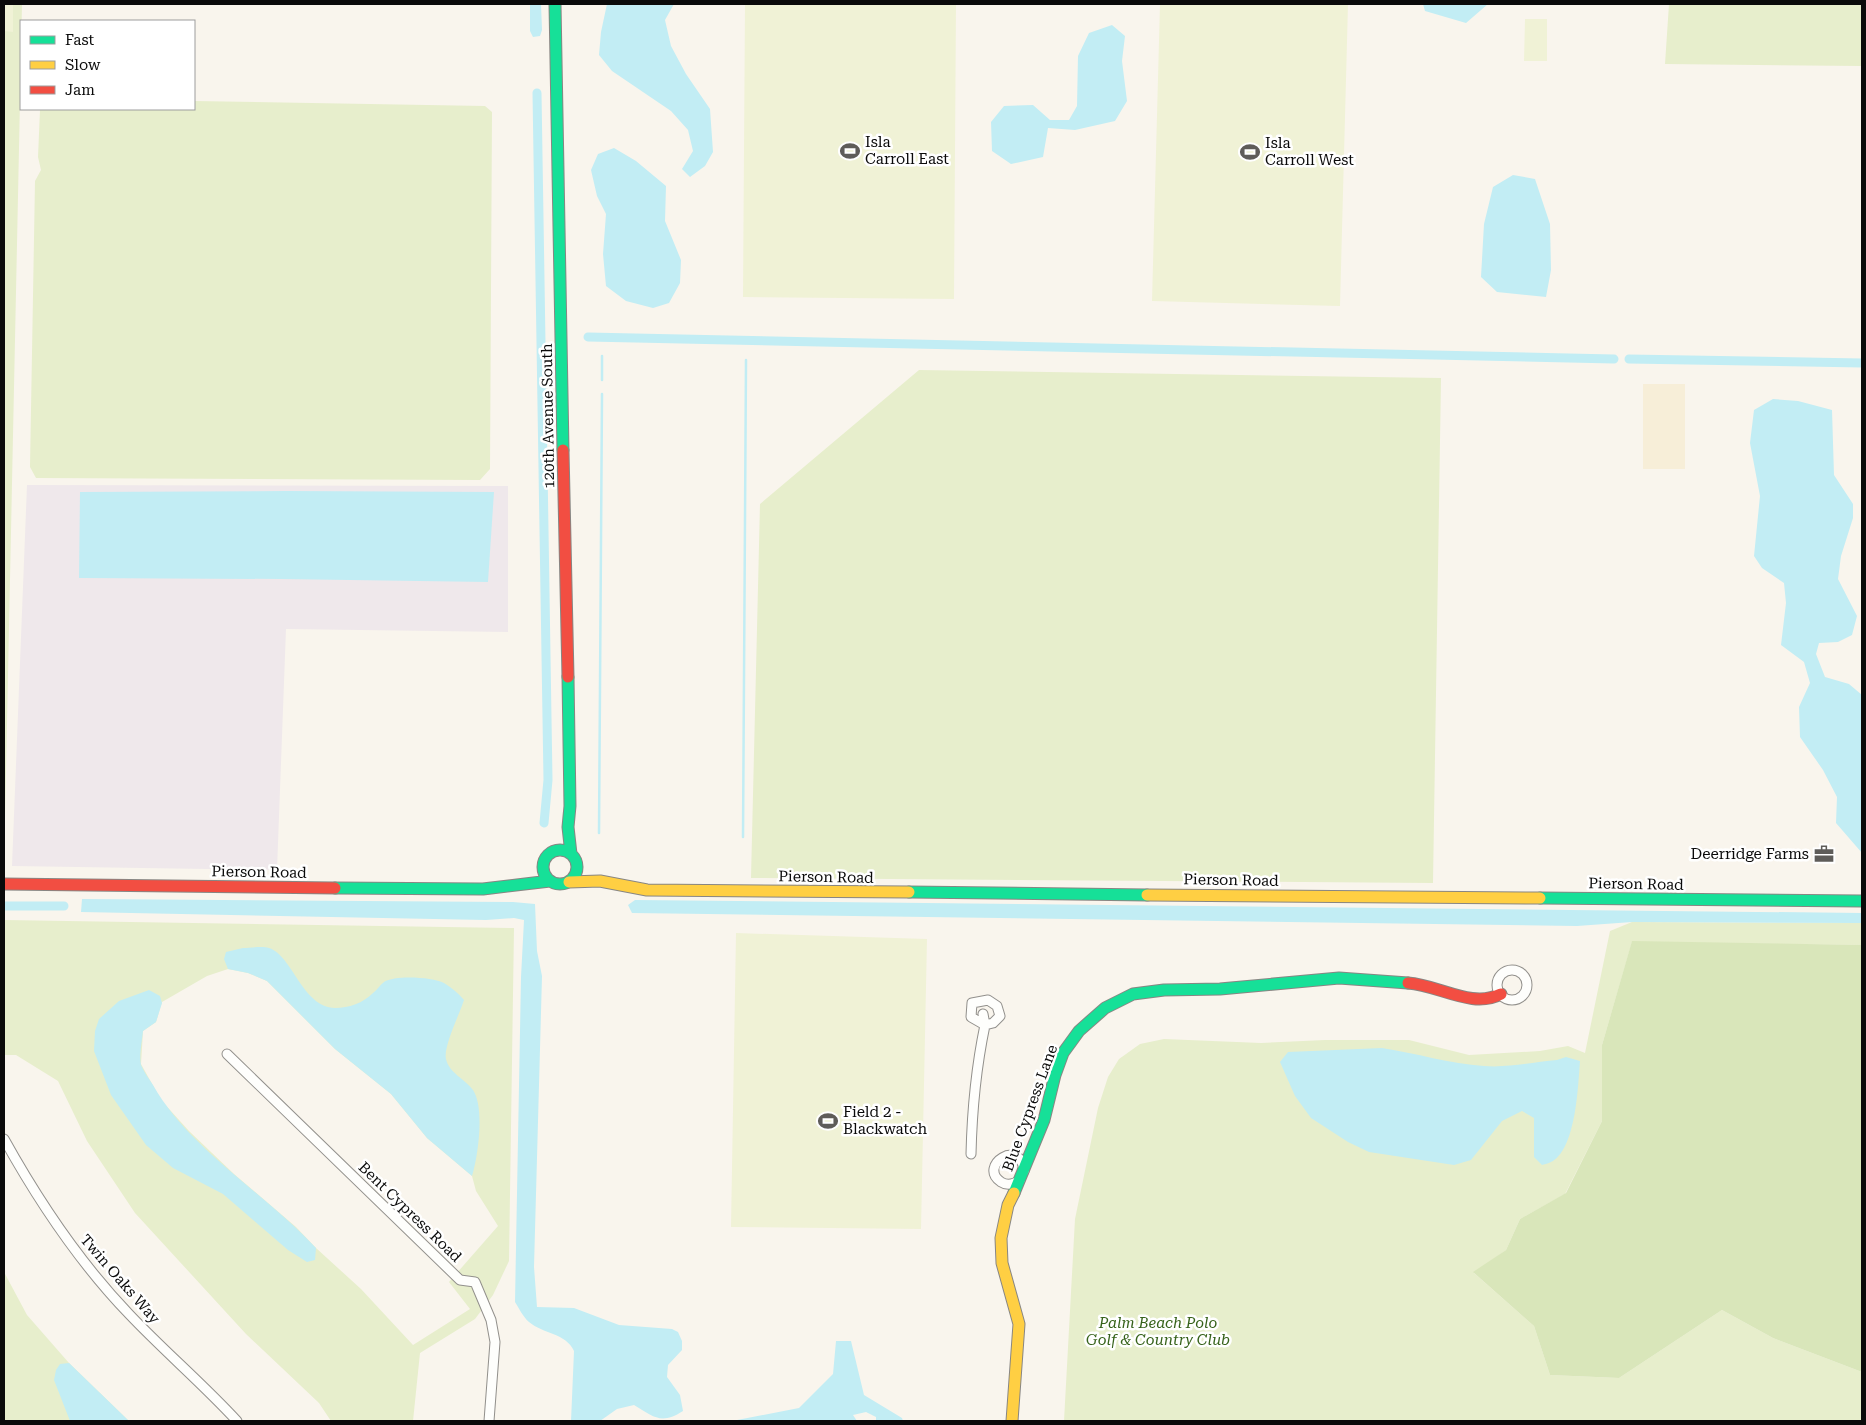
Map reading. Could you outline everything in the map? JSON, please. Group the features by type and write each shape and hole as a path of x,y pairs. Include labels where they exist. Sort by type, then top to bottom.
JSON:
{"street":[{"name":"120th Avenue South","path":"555,4 570,806 568,827 571,854"},
{"name":"120th Avenue South","path":"556,850 568,827"},
{"path":"556,850 562,850 571,854 577,865 577,872 569,882 561,885 550,882 544,875 542,867 545,858 556,850"},
{"name":"Pierson Road","path":"577,865 600,881"},
{"name":"Pierson Road","path":"514,884 534,874 542,867"},
{"name":"Pierson Road","path":"569,882 600,881 647,890 1862,901"},
{"name":"Pierson Road","path":"4,884 483,889 514,884 550,882"},
{"name":"Blue Cypress Lane","path":"1012,1421 1019,1324 1002,1263 1000,1238 1008,1205 1022,1176 1044,1120 1055,1075 1063,1053 1079,1030 1104,1008 1133,994 1164,990 1220,988 1339,978 1420,984 1478,1000 1491,999 1501,994"},
{"path":"971,1154 972,1116 985,1025 983,1014"},
{"name":"Bent Cypress Road","path":"227,1054 460,1280 475,1282 491,1320 495,1342 489,1421"},
{"name":"Twin Oaks Way","path":"4,1138 55,1223 96,1277 129,1314 237,1421"}],"shaded area":[{"path":"1643,384 1685,384 1685,469 1643,469"},
{"path":"27,485 508,486 508,632 286,629 277,870 12,866"}],"green space":[{"path":"4,4 22,4 22,20 20,20 20,100 4,868"},
{"path":"4,4 13,4 13,32 4,31"},
{"name":"Isla Carroll East","path":"745,4 956,4 954,299 743,297"},
{"name":"Isla Carroll West","path":"1160,4 1348,4 1340,306 1152,301"},
{"path":"1669,4 1862,4 1862,66 1665,64"},
{"path":"1525,19 1547,19 1547,61 1524,61"},
{"path":"195,101 485,106 492,112 490,469 480,480 36,478 30,467 35,181 41,170 38,157 40,110 195,110"},
{"path":"919,370 1441,378 1433,883 751,878 760,504"},
{"path":"4,920 514,928 509,1261 493,1295 475,1319 420,1353 413,1421 331,1421 319,1403 246,1334 135,1213 87,1141 58,1081 16,1055 4,1055","holes":["228,969 248,973 267,981 335,1049 391,1094 427,1138 472,1176 476,1191 498,1226 449,1282 470,1309 413,1345 361,1289 296,1227 234,1174 189,1131 161,1100 141,1064 143,1031 156,1022 162,1002 207,976"]},
{"name":"Palm Beach Polo Golf & Country Club","path":"1632,922 1862,923 1862,945 1632,942 1602,1045 1602,1121 1565,1194 1520,1219 1506,1250 1474,1273 1534,1326 1550,1375 1619,1378 1722,1310 1773,1338 1862,1372 1862,1421 1064,1421 1075,1219 1098,1108 1108,1077 1119,1059 1140,1044 1164,1039 1261,1043 1325,1040 1409,1040 1469,1055 1540,1051 1568,1046 1585,1053 1610,931"},
{"name":"Field 2 - Blackwatch","path":"736,933 927,939 921,1229 731,1227"},
{"path":"1632,941 1862,945 1862,1372 1773,1338 1722,1310 1619,1378 1550,1375 1534,1326 1473,1272 1506,1250 1520,1219 1566,1193 1602,1121 1602,1045"},
{"path":"4,1272 27,1315 69,1363 129,1421 4,1421"}],"water":[{"path":"530,4 541,4 542,30 540,36 533,37 530,31"},
{"path":"607,4 674,4 665,20 671,46 686,74 710,109 713,152 705,166 690,177 682,169 693,151 688,130 671,111 612,71 599,55 601,32"},
{"path":"1423,4 1488,4 1466,23 1425,11"},
{"path":"1112,25 1125,36 1122,61 1127,101 1115,121 1075,130 1048,128 1043,157 1011,164 992,151 991,122 1004,106 1033,105 1050,120 1069,120 1077,106 1078,56 1089,33"},
{"path":"614,148 636,161 666,186 665,221 681,260 680,283 669,303 653,308 626,301 606,286 603,254 606,214 597,196 591,170 598,154"},
{"path":"1513,175 1535,179 1550,224 1551,270 1546,297 1497,292 1481,277 1484,224 1493,187"},
{"path":"1773,399 1798,401 1832,410 1834,475 1853,504 1853,518 1841,556 1838,579 1857,616 1852,635 1838,642 1819,643 1816,654 1825,677 1849,684 1862,695 1862,853 1836,823 1837,797 1823,770 1800,737 1799,707 1810,683 1804,662 1781,645 1786,603 1784,583 1762,568 1754,556 1760,496 1750,443 1754,410"},
{"path":"80,492 494,492 488,582 79,578"},
{"path":"82,899 513,902 535,904 537,951 542,976 534,1267 537,1307 574,1308 619,1325 672,1329 678,1332 682,1341 682,1350 668,1365 667,1377 680,1395 683,1411 669,1418 658,1418 634,1405 617,1409 600,1421 571,1421 574,1351 560,1337 529,1322 515,1302 521,977 524,920 514,918 486,920 81,912"},
{"path":"635,900 1862,913 1862,923 1632,922 1577,926 632,913 628,905"},
{"path":"266,947 277,953 314,999 324,1005 335,1008 351,1006 360,1002 369,997 384,982 396,978 431,979 444,983 455,991 464,1000 449,1038 446,1059 450,1068 470,1086 477,1098 480,1120 472,1176 427,1138 391,1094 335,1049 267,981 248,973 228,969 224,959 226,952 243,948"},
{"path":"149,990 160,996 162,1003 156,1022 143,1031 140,1061 147,1075 168,1108 187,1130 316,1248 315,1260 307,1262 288,1250 223,1194 173,1168 146,1145 111,1095 94,1051 95,1031 99,1019 119,1001"},
{"path":"1382,1048 1484,1066 1521,1064 1557,1060 1566,1057 1580,1061 1574,1115 1567,1143 1553,1161 1542,1165 1534,1157 1534,1118 1522,1111 1502,1121 1471,1160 1454,1165 1369,1152 1348,1142 1311,1118 1295,1096 1280,1062 1288,1052"},
{"path":"836,1341 851,1341 864,1395 902,1418 903,1421 876,1421 876,1417 866,1412 853,1415 857,1421 732,1421 799,1408 833,1374"},
{"path":"69,1363 129,1421 70,1421 54,1380 56,1370 60,1364"}],"waterway":[{"path":"537,93 548,780 544,823"},
{"path":"588,337 1614,359"},
{"path":"602,356 602,380"},
{"path":"1629,359 1862,363"},
{"path":"743,837 746,360"},
{"path":"599,833 602,394"},
{"path":"4,906 64,906"}],"traffic: fast":[{"path":"555,4 563,450"},
{"path":"568,677 570,806 568,827 571,854"},
{"path":"560,850 567,851 572,855 576,860 577,867 576,874 572,879 567,883 560,884 553,883 548,879 544,874 543,867 544,860 548,855 553,851 560,850"},
{"path":"335,888 483,889 550,881"},
{"path":"909,892 1147,895"},
{"path":"1540,898 1862,901"},
{"path":"1014,1193 1044,1120 1055,1075 1063,1053 1079,1031 1105,1008 1133,994 1164,990 1220,989 1339,978 1408,983"}],"traffic: slow":[{"path":"569,882 600,881 647,890 909,892"},
{"path":"1147,895 1540,898"},
{"path":"1012,1421 1019,1324 1002,1263 1001,1238 1008,1205 1014,1193"}],"traffic: jam":[{"path":"563,450 568,677"},
{"path":"4,884 335,888"},
{"path":"1408,983 1467,998 1490,998 1501,994"}],"place":[{"name":"Isla Carroll East","path":"850,151"},
{"name":"Isla Carroll West","path":"1250,152"},
{"name":"Deerridge Farms","path":"1824,854"},
{"name":"Field 2 - Blackwatch","path":"828,1121"}]}
